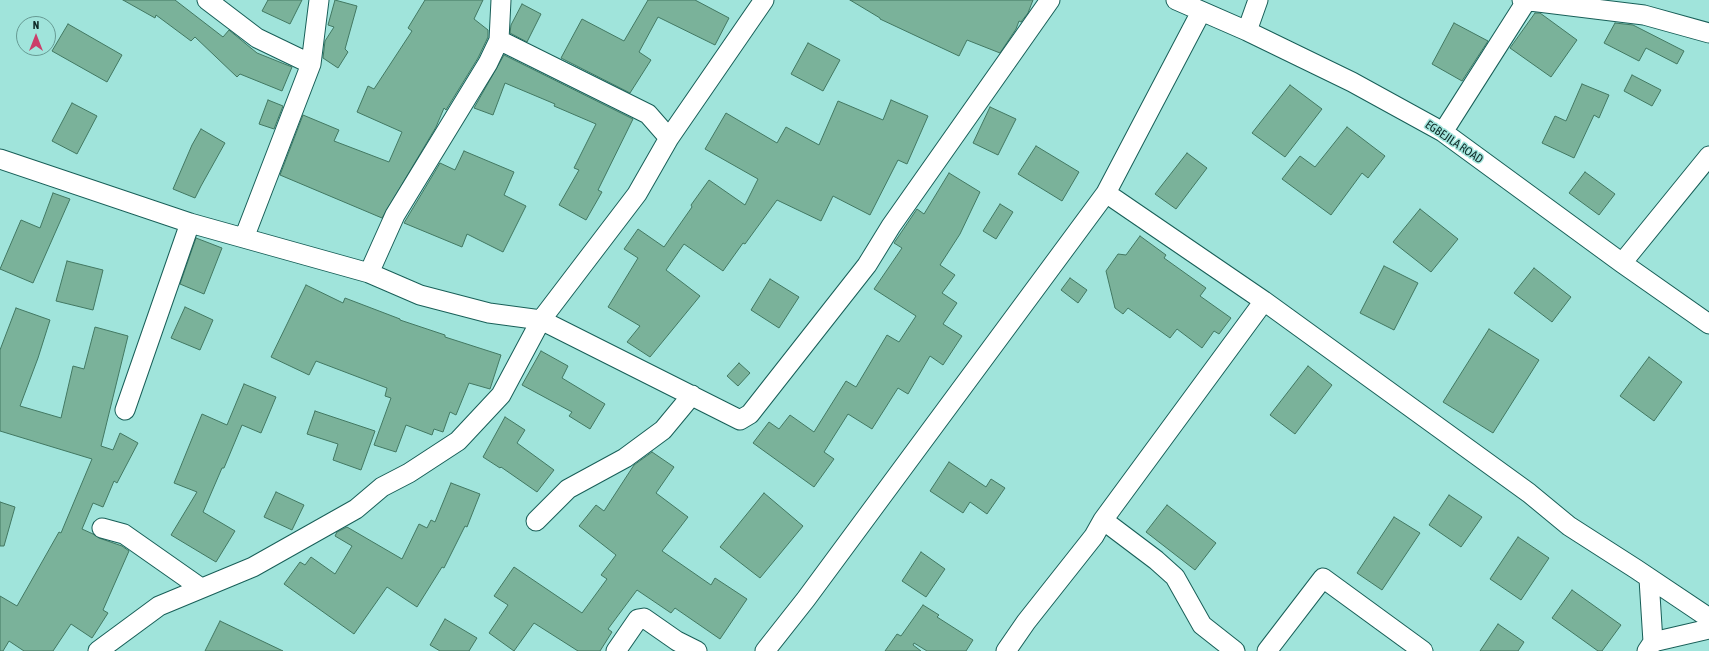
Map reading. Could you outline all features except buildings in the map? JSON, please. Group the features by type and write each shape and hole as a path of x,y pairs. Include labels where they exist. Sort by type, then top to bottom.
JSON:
{"street":[{"path":"207,0 257,38 311,64"},
{"path":"244,238 311,64 319,0"},
{"path":"369,274 395,215 488,63 499,40 501,0"},
{"path":"98,651 159,606 253,567 356,509 382,487 409,473 458,441 501,395 541,320 637,194 669,138 764,0"},
{"path":"0,159 190,223 369,274 420,295 489,313 541,320 740,420 750,414 867,265 892,226 1050,0"},
{"name":"EGBEJILA ROAD","path":"1176,0 1247,31 1352,82 1443,132 1622,263 1709,324"},
{"path":"1247,31 1258,0"},
{"path":"1443,132 1525,0 1644,15 1709,33"},
{"path":"766,651 811,593 1106,193 1201,12"},
{"path":"499,40 648,114 669,138"},
{"path":"1622,263 1709,156"},
{"path":"1106,193 1264,301 1524,489 1569,526 1709,618"},
{"path":"125,410 190,223"},
{"path":"1006,651 1026,622 1094,536 1103,520 1264,301"},
{"path":"536,521 568,489 625,458 663,430 692,395"},
{"path":"1103,520 1156,560 1175,577 1202,625 1235,651"},
{"path":"102,528 124,534 201,588"},
{"path":"1267,651 1323,578 1423,651"},
{"path":"1649,579 1650,646 1709,629"},
{"path":"616,651 638,619 644,618 677,640 697,651"}]}
